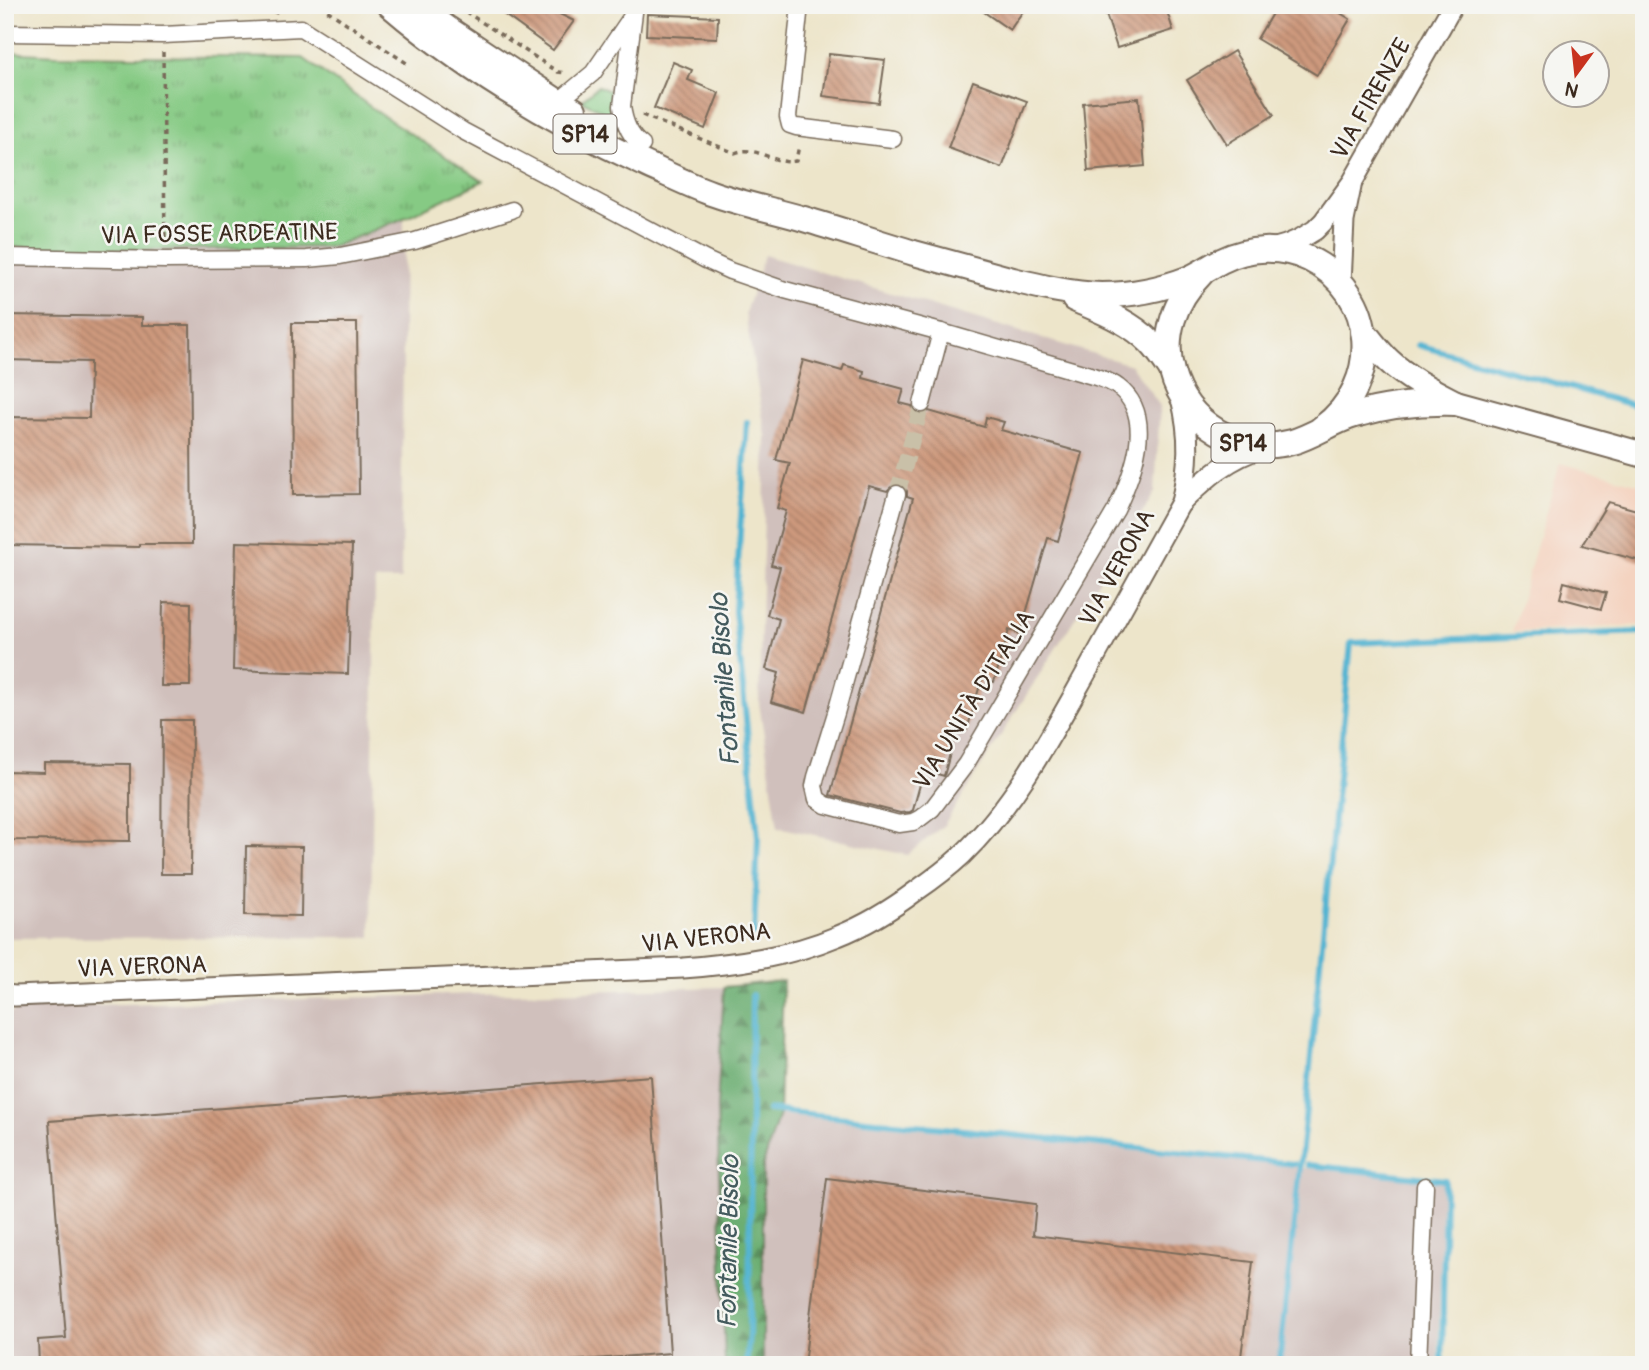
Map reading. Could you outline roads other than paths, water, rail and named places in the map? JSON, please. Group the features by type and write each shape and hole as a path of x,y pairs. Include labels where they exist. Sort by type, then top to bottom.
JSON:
{"main road":[{"name":"SP14","path":"390,5 432,40 479,72 527,103 608,147 709,192 912,252 1058,291 1100,295 1135,293 1177,283 1240,253 1286,251 1301,256 1324,268 1341,284 1354,304 1363,331 1364,357 1358,383 1346,406 1322,428"},
{"name":"SP14","path":"415,5 558,102 642,145 728,182 803,219"},
{"name":"SP14","path":"1171,369 1169,338 1175,311 1190,287 1212,266"},
{"name":"SP14","path":"1058,291 1129,325 1150,341 1171,369 1180,393 1195,415 1222,435 1237,441 1277,445 1300,439 1353,415 1395,405 1455,403"},
{"name":"SP14","path":"1363,331 1398,368 1455,403 1644,455"}],"street":[{"path":"800,5 788,117 790,125 893,139"},
{"name":"VIA FIRENZE","path":"1264,250 1286,245 1315,230 1323,222 1353,181 1453,5"},
{"path":"558,102 593,73 634,10"},
{"path":"634,10 623,92 623,112 629,131 642,145"},
{"name":"VIA UNITÀ D'ITALIA","path":"5,33 163,35 301,28 463,131 716,265 752,280 942,332 1109,382 1119,388 1131,402 1136,415 1138,439 1132,473 1116,510 966,764 932,809 913,822 899,824 826,805 817,799 814,786 897,494"},
{"name":"VIA FIRENZE","path":"1341,284 1345,221 1353,181"},
{"name":"VIA FOSSE ARDEATINE","path":"5,257 307,260 415,241 512,210"},
{"path":"922,404 942,332"},
{"name":"VIA VERONA","path":"8,997 683,968 766,958 838,937 887,911 944,871 971,846 1025,778 1180,504 1185,485 1188,446 1187,424 1180,393"},
{"name":"VIA VERONA","path":"1180,504 1228,462 1252,451 1277,445"},
{"path":"1418,1365 1425,1186"}],"waterway":[{"path":"1418,345 1644,408"},
{"name":"Fontanile Bisolo","path":"747,422 735,611 758,837 754,936"},
{"path":"1279,1365 1351,643 1644,632"},
{"name":"Fontanile Bisolo","path":"746,1365 749,1335 752,995"},
{"path":"768,1110 1294,1164"},
{"path":"1308,1165 1445,1180 1442,1365"}],"tunnel":[{"path":"897,494 922,404"}]}
